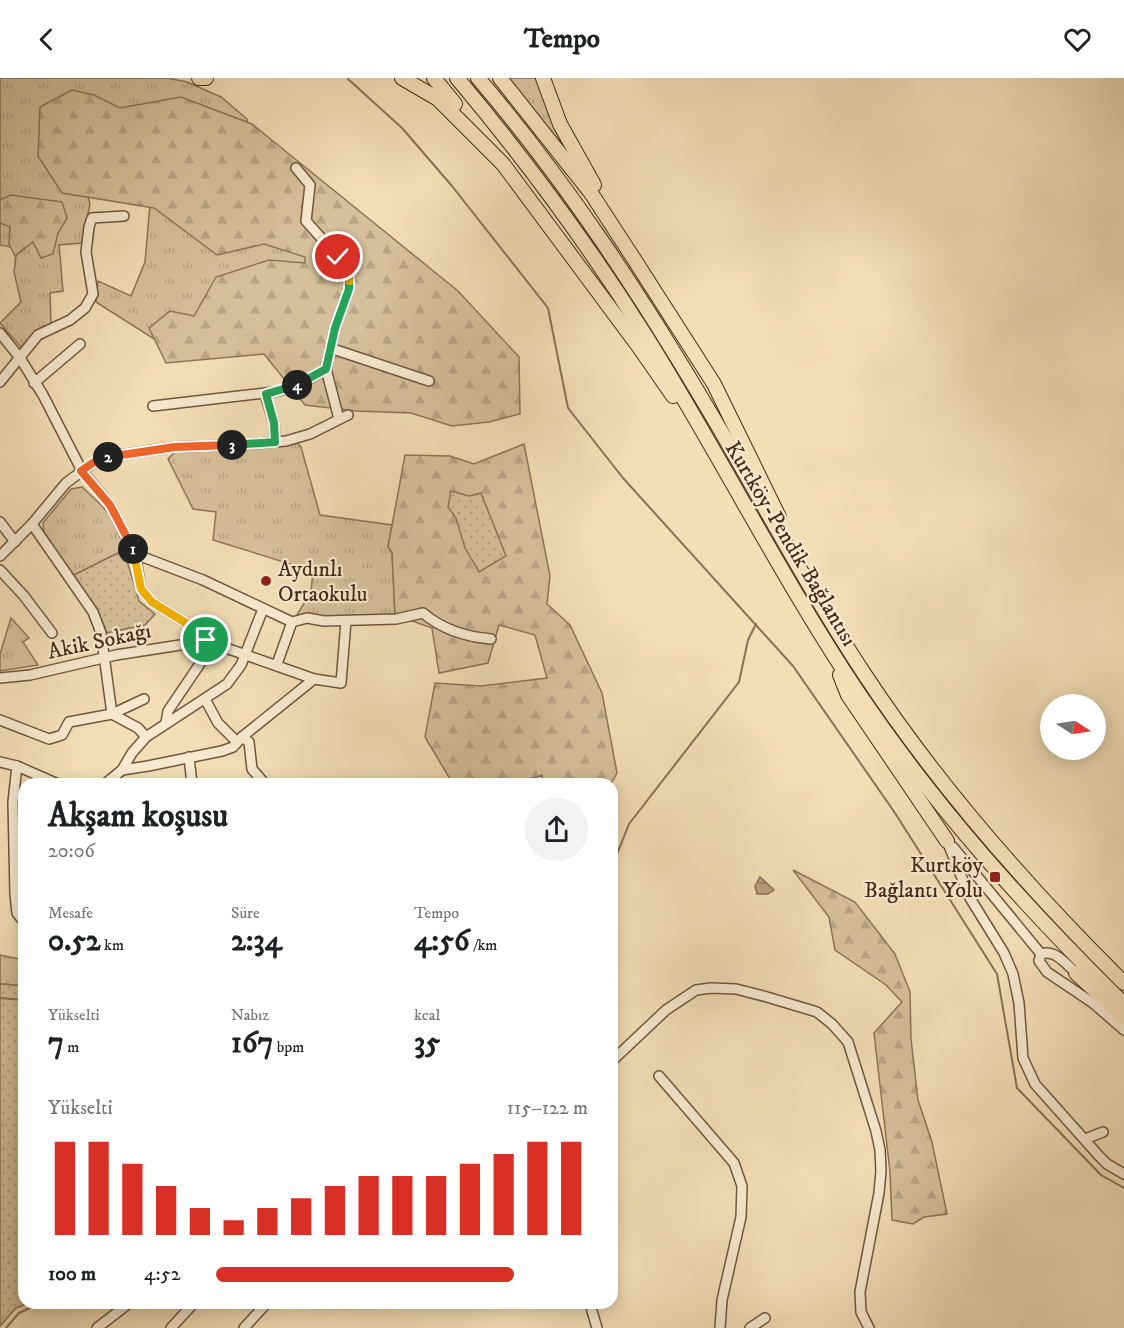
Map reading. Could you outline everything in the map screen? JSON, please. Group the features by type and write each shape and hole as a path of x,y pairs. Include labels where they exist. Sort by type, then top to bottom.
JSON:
{"highway":[{"path":"199,78 206,78"},
{"path":"402,78 438,99 503,164"},
{"path":"434,78 503,164 704,436"},
{"name":"Kurtköy-Pendik Bağlantısı","path":"457,78 562,211 647,338 791,587 896,747 951,818 1056,937 1124,1004"},
{"name":"Kurtköy-Pendik Bağlantısı","path":"478,78 545,162 611,254 683,367 807,582 866,676 958,801 1036,892 1124,983"},
{"path":"500,78 591,193 714,384 777,513 807,582"},
{"path":"543,78 560,124 632,256"},
{"path":"833,653 848,695 947,841"},
{"path":"1076,973 1124,1017"}],"street":[{"path":"0,556 32,524 66,483 100,458 175,447 275,442 310,434 344,417 326,369 335,328 349,289 349,273 306,221 310,185 296,168"},
{"path":"0,382 38,335 70,320 85,308 93,294 87,252 92,218 124,216"},
{"path":"0,333 20,358 81,471 110,505 135,554 141,589 152,602 194,628 210,642 314,679 341,683 346,621"},
{"path":"34,383 80,344"},
{"path":"330,348 429,381"},
{"path":"153,406 266,394 295,387 326,369"},
{"path":"266,394 274,423 275,442"},
{"path":"0,522 15,542"},
{"path":"32,524 93,612 101,633 112,714"},
{"path":"135,554 203,580 292,622 307,618 324,621 396,619 423,613 432,621 469,637 491,639"},
{"path":"0,570 24,596 52,633"},
{"path":"112,778 122,770 132,753 146,737 227,684 241,665 263,609"},
{"path":"277,664 292,622"},
{"path":"166,723 168,711 210,642"},
{"name":"Akik Sokağı","path":"0,678 30,675 169,645 210,642"},
{"path":"122,770 233,747 314,679"},
{"path":"0,720 49,740 62,735 69,722 112,714 144,699"},
{"path":"205,699 218,723 239,740 249,742 252,769 260,778"},
{"path":"112,714 138,728 146,737"},
{"path":"189,757 191,778"},
{"path":"0,762 17,766 44,778"},
{"path":"17,766 13,802 15,894 18,914"},
{"path":"947,841 1041,954"},
{"path":"947,841 955,856 961,878 1004,953 1013,974 1019,1003 1023,1058 1035,1084 1107,1164 1124,1174"},
{"path":"975,905 992,896"},
{"path":"1041,954 1048,952 1053,954 1076,973"},
{"path":"1041,954 1039,961 1047,972 1094,1003 1124,1030"},
{"path":"618,1055 666,1010 696,990 736,989 818,1012 832,1024 848,1042 880,1150 879,1192 860,1292 861,1312 869,1328"},
{"path":"659,1076 734,1163 742,1186 741,1217 722,1300 720,1328"},
{"path":"1085,1139 1102,1132"},
{"path":"97,1328 122,1309"},
{"path":"171,1328 188,1309"},
{"path":"244,1328 261,1309"},
{"path":"591,1309 597,1328"},
{"path":"750,1328 765,1317"}],"green space":[{"path":"0,78 167,78 187,82 221,97 247,119 248,144 69,131 90,204 82,243 59,245 63,291 50,293 51,324 37,330 21,347 0,323 21,302 14,272 17,248 0,245"},
{"path":"507,78 536,78 564,150"},
{"path":"72,90 94,95 120,108 181,97 252,124 458,291 519,357 520,414 489,422 452,426 411,413 356,411 305,405 264,354 166,363 149,328 170,311 194,316 216,277 269,260 305,263 305,257 264,244 217,255 154,208 62,193 38,156 40,107"},
{"path":"11,195 62,202 67,218 58,233 53,254 41,258 33,242 15,256 9,244 10,227 0,223 0,200"},
{"path":"150,204 313,248 319,274 214,311 154,339 96,302 98,281 131,296 145,262"},
{"path":"297,443 301,447 320,515 392,525 388,547 392,552 395,615 295,618 311,592 313,571 213,540 216,512 193,509 168,459 176,451 273,447"},
{"path":"524,444 550,576 547,604 570,625 602,693 617,773 614,778 542,778 542,775 534,778 449,778 425,737 435,683 481,686 547,678 535,635 499,625 488,663 439,673 432,628 395,615 392,552 388,547 405,455 450,456 474,464"},
{"path":"82,487 116,523 122,541 122,551 72,576 44,534 43,523 71,489"},
{"path":"451,491 469,496 481,493 506,556 479,572 465,548 456,518 448,507"},
{"path":"122,551 139,601 155,614 145,625 106,633 97,611 72,576"},
{"path":"11,618 29,638 23,642 38,665 0,671 0,654"},
{"path":"793,870 855,902 895,954 910,992 911,1039 918,1100 932,1142 947,1214 924,1217 913,1224 892,1220 890,1172 874,1033 902,1002 886,985 835,950 829,917"},
{"path":"0,955 18,959 18,986 0,984"},
{"path":"0,984 18,986 18,1307 0,1326"}],"water":[{"path":"760,877 774,890 768,894 757,894 755,886"}],"waterway":[{"path":"348,79 402,128 452,186 548,308 568,408 623,478 793,666 895,813 997,974 1017,1088 1101,1175 1124,1188"},
{"path":"618,852 629,824 739,682 748,640 756,624"},
{"path":"0,998 18,1000"},
{"path":"6,1328 19,1313 27,1309"}],"place":[{"name":"Aydınlı Ortaokulu","path":"266,581"},
{"name":"Kurtköy Bağlantı Yolu","path":"995,877"}],"route":[{"path":"206,640 194,628 152,602 141,589 135,554 122,526 110,505 81,471 100,458 175,447 275,442 274,423 266,394 295,387 326,369 335,328 349,289 349,273 338,257"}]}
